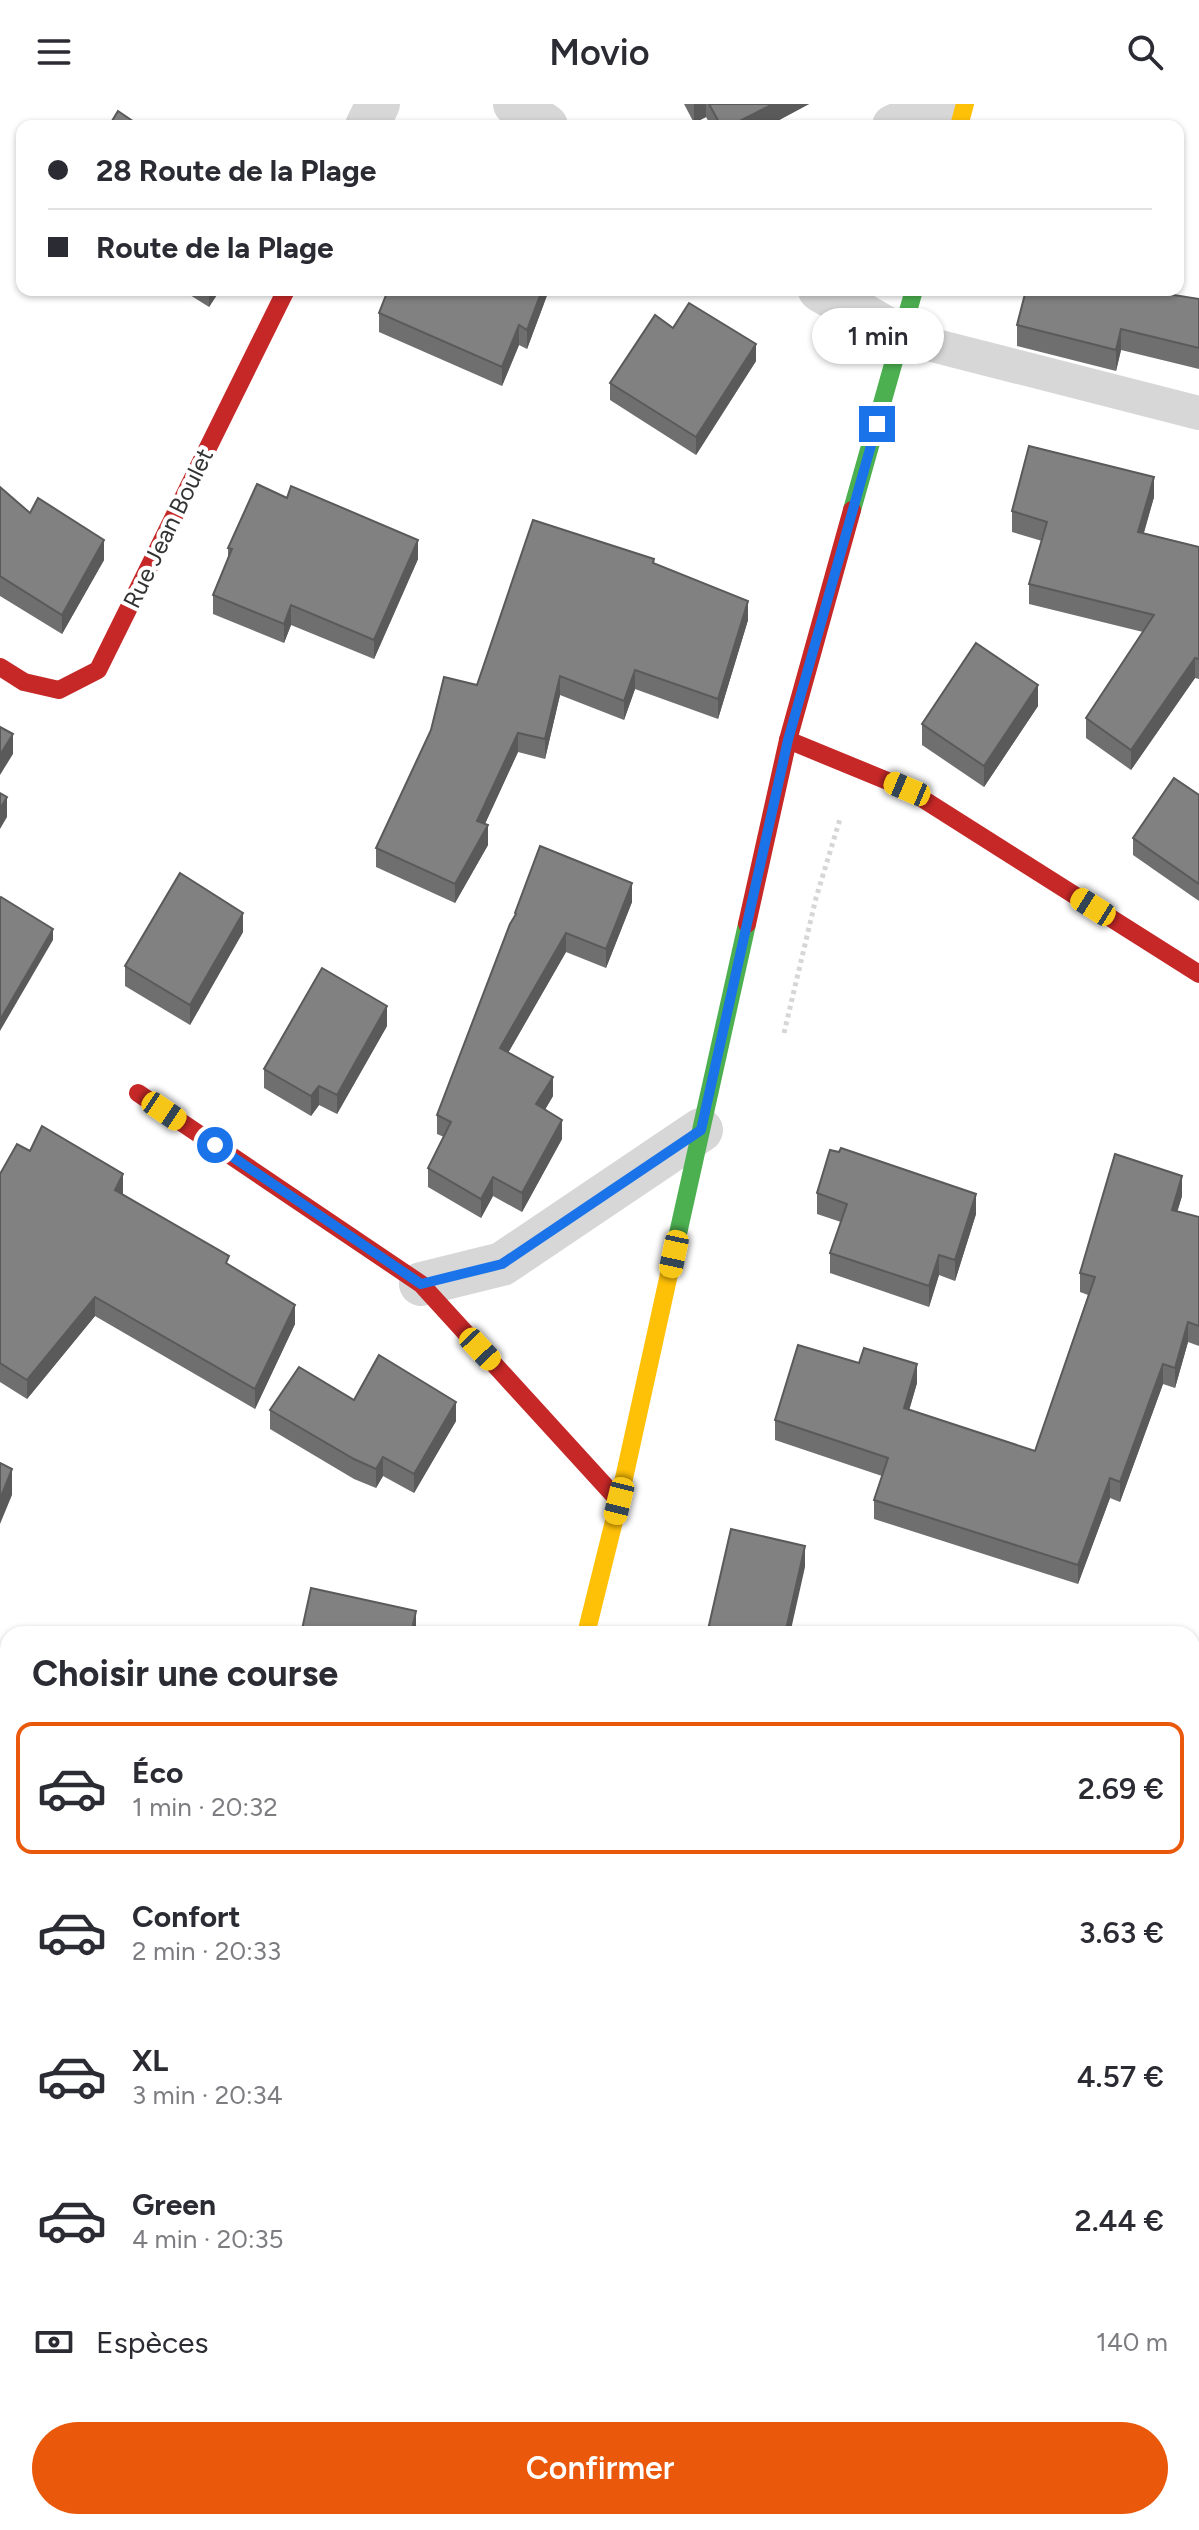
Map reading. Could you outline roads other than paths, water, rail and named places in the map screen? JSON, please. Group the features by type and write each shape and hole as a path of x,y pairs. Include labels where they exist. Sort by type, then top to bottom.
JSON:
{"street":[{"path":"515,104 538,120"},
{"path":"909,120 948,104"},
{"name":"Rue Jean Boulet","path":"0,667 24,682 59,690 98,670 283,296"},
{"path":"830,296 901,337"},
{"path":"588,1626 619,1501 788,740 912,296"},
{"path":"788,740 907,789 1199,974"},
{"path":"138,1093 421,1284 619,1501"},
{"path":"421,1284 502,1264 701,1130"}],"lane":[{"path":"901,337 1199,413"}]}
